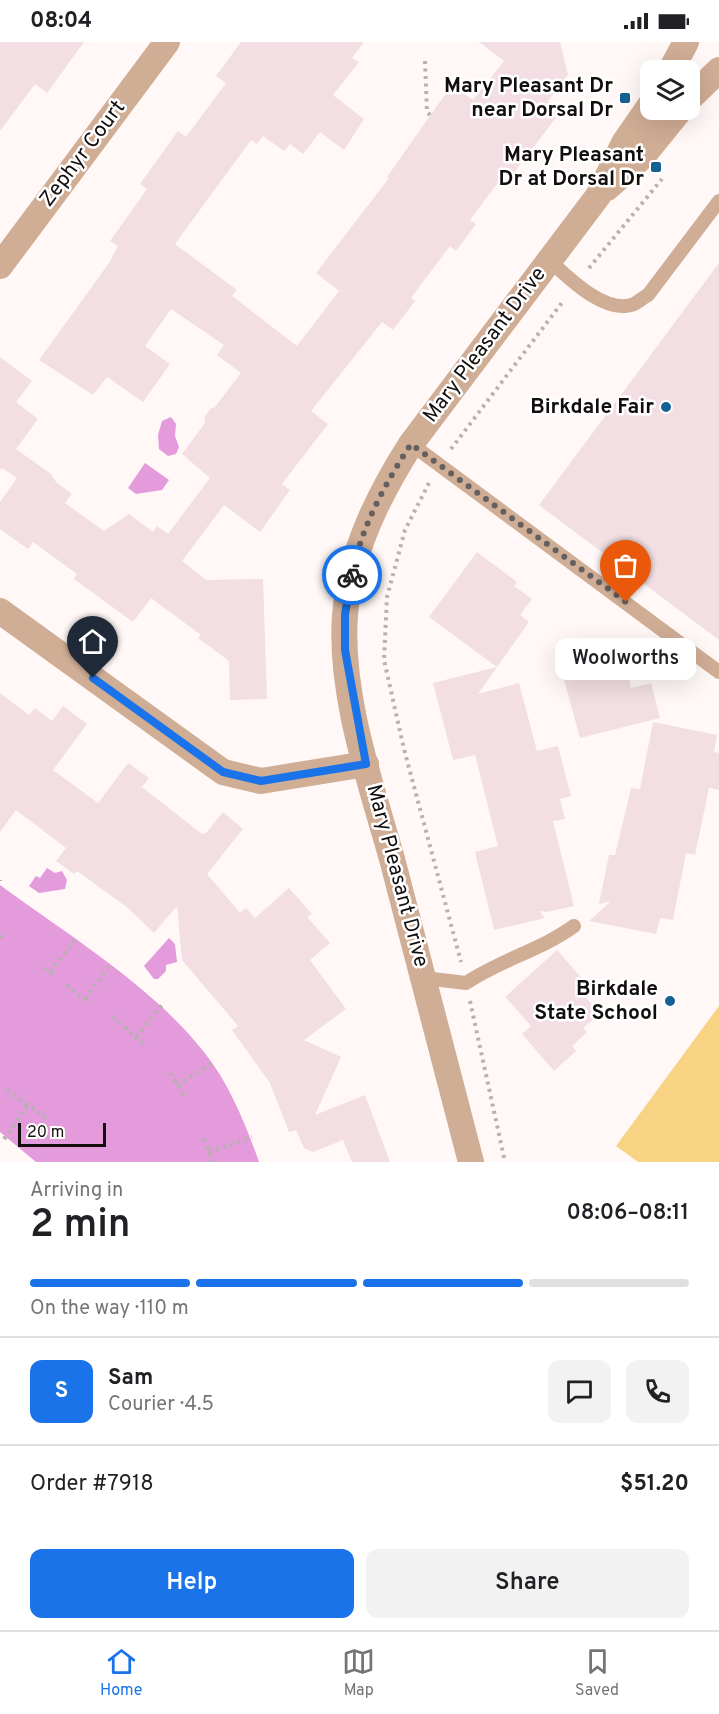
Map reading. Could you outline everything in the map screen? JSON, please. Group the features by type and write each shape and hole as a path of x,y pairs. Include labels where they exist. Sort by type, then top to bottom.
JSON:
{"street":[{"name":"Zephyr Court","path":"0,266 167,42"},
{"path":"676,60 686,42"},
{"path":"700,88 719,70"},
{"name":"Mary Pleasant Drive","path":"598,196 624,143 640,120"},
{"name":"Mary Pleasant Drive","path":"471,1162 366,764 345,650 345,614 363,532 389,478 411,444 598,196 642,157 673,120"},
{"path":"0,611 223,772 261,781 366,764"}],"lane":[{"path":"549,260 596,298 616,305 630,305 648,296 719,201"},
{"path":"411,444 719,672"},
{"path":"424,978 466,983 558,938 574,926"}],"path":[{"path":"425,62 427,112 430,116"},
{"path":"505,1162 466,983 404,749 384,660 387,597 405,530 440,464 576,284 666,174"},
{"path":"0,936 5,939"},
{"path":"50,972 76,938"},
{"path":"66,986 86,1000 109,966"},
{"path":"44,968 56,977"},
{"path":"135,1037 162,1005"},
{"path":"113,1017 145,1045"},
{"path":"177,1085 215,1061"},
{"path":"170,1073 185,1097"},
{"path":"7,1090 49,1120"},
{"path":"4,1139 28,1105"},
{"path":"209,1152 252,1137"},
{"path":"204,1139 213,1162"}],"shaded area":[{"path":"171,417 176,424 175,436 179,447 176,454 168,456 159,449 158,435 162,421"},
{"path":"145,463 169,480 162,490 136,494 128,488"},
{"path":"47,868 55,873 62,871 67,880 65,889 39,893 29,886 36,876 40,878"},
{"path":"0,885 108,962 183,1028 213,1064 229,1091 259,1162 36,1162 0,1132"},
{"path":"169,938 175,944 177,962 166,965 166,971 158,979 154,979 144,966"},
{"path":"719,1006 719,1162 638,1162 616,1146"}],"building":[{"path":"0,42 84,42 47,93 35,84 0,131"},
{"path":"241,42 364,42 352,58 359,62 333,95 364,119 344,150 320,132 303,154 290,144 284,151 263,136 257,144 251,140 175,244 237,290 232,296 297,346 339,291 316,273 389,178 387,177 452,85 473,100 504,61 479,42 560,42 568,75 548,101 561,111 513,174 508,169 470,220 476,224 456,251 450,246 411,298 415,301 393,330 382,322 311,411 328,424 282,484 290,490 260,532 224,505 182,561 206,580 263,579 267,699 230,700 229,661 198,638 201,635 151,598 133,622 74,579 77,574 33,542 28,549 0,529 0,502 17,478 2,468 0,471 0,357 32,381 16,402 38,419 16,449 51,474 56,482 72,494 65,503 104,531 129,514 153,532 157,526 168,534 210,478 182,454 205,423 204,418 211,408 214,408 241,373 217,355 224,345 171,309 145,346 170,364 143,402 107,377 93,395 39,360 109,263 118,246 110,241 147,189 140,184 178,131 186,137 226,83 216,76"},
{"name":"Birkdale Fair","path":"719,263 719,640 539,505"},
{"path":"477,552 517,582 514,586 532,599 520,615 529,622 497,667 429,617"},
{"path":"610,659 614,675 627,671 631,688 651,683 660,718 580,738 562,672"},
{"path":"497,667 478,694 519,683 537,751 558,746 571,796 560,799 565,819 553,821 574,906 547,912 539,911 545,918 494,930 475,852 498,846 475,755 453,760 433,683"},
{"path":"0,693 29,715 35,708 52,721 63,706 87,724 53,770 98,803 128,763 149,778 142,787 202,834 206,833 223,812 243,829 207,874 240,913 246,908 255,918 289,888 312,914 307,917 330,943 310,960 346,1009 304,1040 341,1057 315,1115 365,1095 390,1162 352,1162 343,1140 313,1152 304,1148 296,1130 289,1132 270,1083 232,1030 238,1026 182,960 177,906 154,933 128,908 77,871 74,874 56,861 66,848 16,810 0,832"},
{"path":"653,722 717,735 714,752 719,753 719,790 709,788 695,855 686,853 673,920 660,918 656,934 589,921 611,901 599,904 609,855 615,855 631,788 640,789"},
{"path":"557,950 594,992 586,998 600,1014 583,1028 587,1032 572,1046 576,1051 554,1071 522,1034 531,1026 505,997"}],"way so far":[{"path":"352,575 363,532 389,478 411,444 626,602"}],"place":[{"name":"Mary Pleasant Dr near Dorsal Dr","path":"625,98"},
{"name":"Mary Pleasant Dr at Dorsal Dr","path":"656,167"},
{"name":"Birkdale Fair","path":"666,407"},
{"name":"Woolworths","path":"626,602"},
{"name":"Birkdale State School","path":"670,1001"}],"route":[{"path":"93,678 223,772 261,781 366,764 345,650 345,614 352,575"}]}
